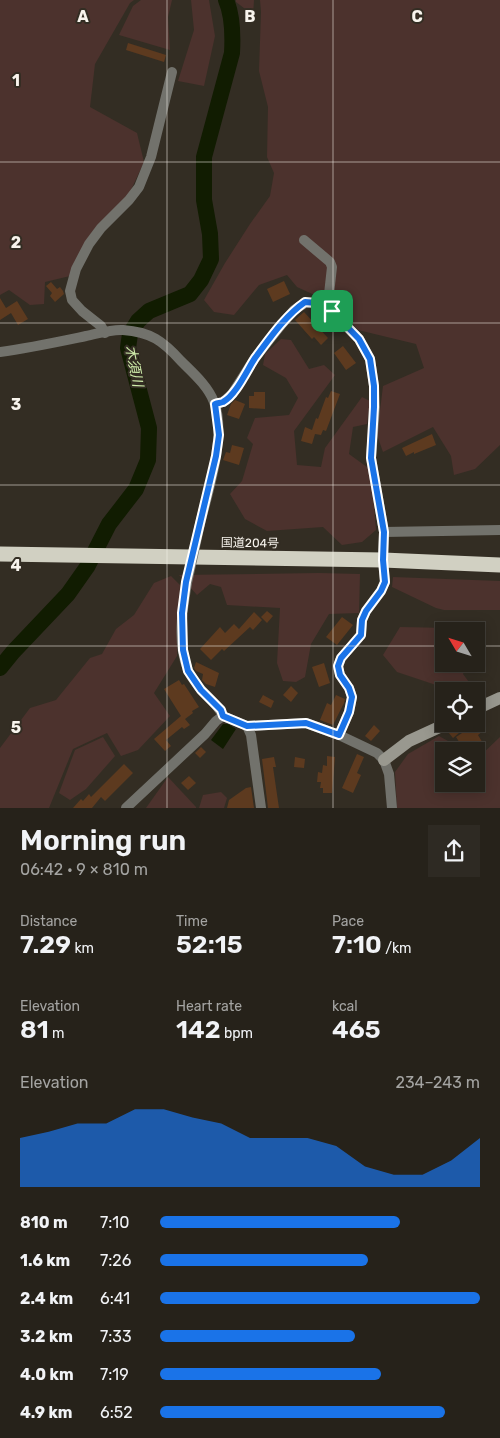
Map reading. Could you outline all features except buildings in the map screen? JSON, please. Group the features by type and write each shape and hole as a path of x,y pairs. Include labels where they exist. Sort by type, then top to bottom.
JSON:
{"highway":[{"name":"国道204号","path":"0,554 383,560 500,565"}],"street":[{"path":"105,333 101,326 82,311 72,300 70,291 76,269 90,244 101,228 129,200 139,187 151,157 172,72"},
{"path":"304,240 330,262 332,267 329,294 332,311"},
{"path":"215,404 223,402 232,394 255,358 294,310 305,302 317,303 332,311 359,339 370,359 374,386 371,458 384,532 383,560 385,582 381,591 366,611 362,620 361,635 341,658 338,666 340,675 349,688 352,697 349,712 339,735"},
{"path":"0,352 122,330 145,333 160,340 203,384 215,404 219,435 216,456 186,582 182,613 183,650 188,671 201,690 221,710 223,716 247,726 306,723 339,735 377,753 384,760 388,774 392,808"},
{"path":"384,532 500,530"},
{"path":"485,705 500,698"},
{"path":"126,808 223,716"},
{"path":"247,726 251,735 262,808"},
{"path":"384,760 409,741 435,729"}],"shaded area":[{"path":"0,0 134,0 130,3 95,64 90,107 137,133 144,162 130,192 70,276 45,282 44,304 30,305 9,290 0,295"},
{"path":"141,0 172,0 168,17 170,50 119,35 133,6"},
{"path":"191,0 209,0 215,36 204,86 178,81 194,30"},
{"path":"236,0 254,0 253,15 236,2"},
{"path":"260,0 500,0 500,445 475,469 454,475 451,456 433,427 383,452 377,435 383,386 424,368 416,344 358,330 332,303 297,287 287,275 259,285 234,315 214,312 204,300 225,263 270,196 274,173 267,157 268,107 259,71"},
{"path":"281,339 291,340 309,369 324,365 335,375 294,431 297,465 321,467 325,448 362,397 370,401 367,424 353,427 349,454 371,470 376,530 362,542 342,545 323,527 267,531 245,519 230,494 242,481 253,444 247,438 255,418 289,415 298,398 286,378 263,365 265,354"},
{"path":"360,574 359,613 329,614 311,644 305,677 296,682 283,681 277,663 280,608 227,605 221,587 210,584 197,595 179,575"},
{"path":"171,576 180,585 177,656 154,693 170,716 138,750 121,756 107,733 73,749 49,808 0,808 0,748 30,708 56,700 90,658 102,654 116,629 134,615 154,583"},
{"path":"393,577 500,581 500,610 444,610 436,608 392,587"},
{"path":"400,627 435,628 435,672 464,672 463,674 469,682 435,682 435,685 397,672 383,655"},
{"path":"223,724 228,724 236,729 223,749 211,740"},
{"path":"439,736 450,742 435,742 435,792 485,792 485,751 500,737 500,808 397,808 395,772 408,754"},
{"path":"103,737 115,756 86,789 70,800 59,793 75,750"},
{"path":"168,777 196,807 196,808 146,808"},
{"path":"221,792 227,798 224,808 199,808 203,795"}],"waterway":[{"name":"木須川","path":"0,668 68,594 87,567 109,524 136,489 148,460 149,428 128,348 130,334 138,321 149,311 190,294 201,280 211,259 210,234 204,200 204,157 232,53 232,26 226,0"}],"route":[{"path":"305,302 317,303 332,311 359,339 370,359 374,386 371,458 384,532 383,560 385,582 381,591 366,611 362,620 361,635 341,658 338,666 340,675 349,688 352,697 349,712 339,735 306,723 247,726 227,716 223,716 221,710 201,690 188,671 183,650 182,613 186,582 216,456 219,435 215,404 223,402 232,394 255,358 294,310 305,302"}]}
